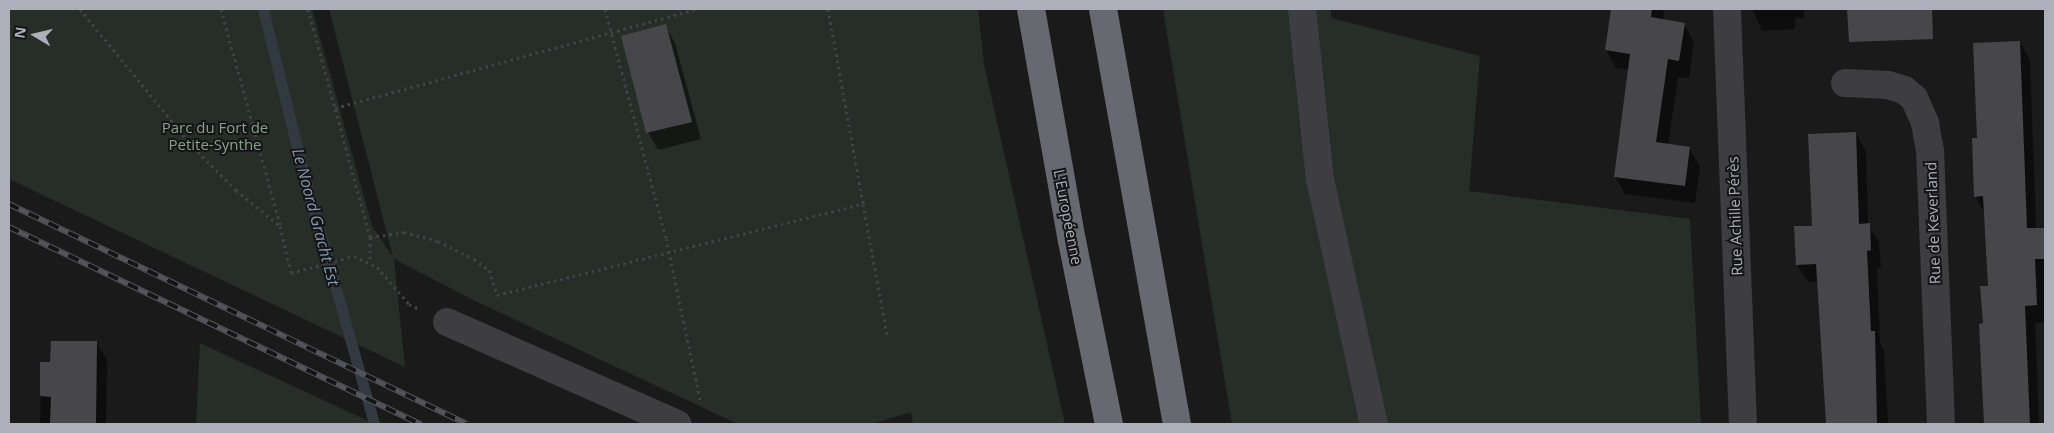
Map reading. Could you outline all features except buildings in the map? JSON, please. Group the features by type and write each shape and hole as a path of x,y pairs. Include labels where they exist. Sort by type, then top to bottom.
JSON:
{"highway":[{"name":"L'Européenne","path":"1031,9 1070,231 1109,424"},
{"path":"1102,9 1176,424"}],"street":[{"path":"1302,9 1320,179 1374,424"},
{"name":"Rue Achille Pérès","path":"1727,9 1744,424"},
{"name":"Rue de Keverland","path":"1845,83 1888,85 1904,90 1914,98 1925,123 1930,150 1941,424"},
{"path":"447,322 677,424"}],"path":[{"path":"80,9 193,148 236,190 280,226"},
{"path":"221,9 291,273 354,256 378,267 409,304 447,322"},
{"path":"308,9 370,237 370,263"},
{"path":"605,9 668,252 701,405"},
{"path":"335,108 697,9"},
{"path":"828,9 887,336"},
{"path":"370,237 404,232 438,241 474,258 489,270 497,295 863,204"}],"green space":[{"name":"Parc du Fort de Petite-Synthe","path":"9,9 312,9 372,226 393,257 329,9 978,9 984,64 1065,424 913,424 911,412 872,424 738,424 475,301 394,259 405,367 9,179"},
{"path":"1163,9 1331,9 1331,18 1480,56 1469,191 1690,219 1701,424 1232,424"},
{"path":"200,343 375,424 196,424"}],"waterway":[{"name":"Le Noord Gracht Est","path":"263,9 304,176 374,424"}],"railway":[{"path":"9,204 467,424"},
{"path":"9,227 421,424"}]}
